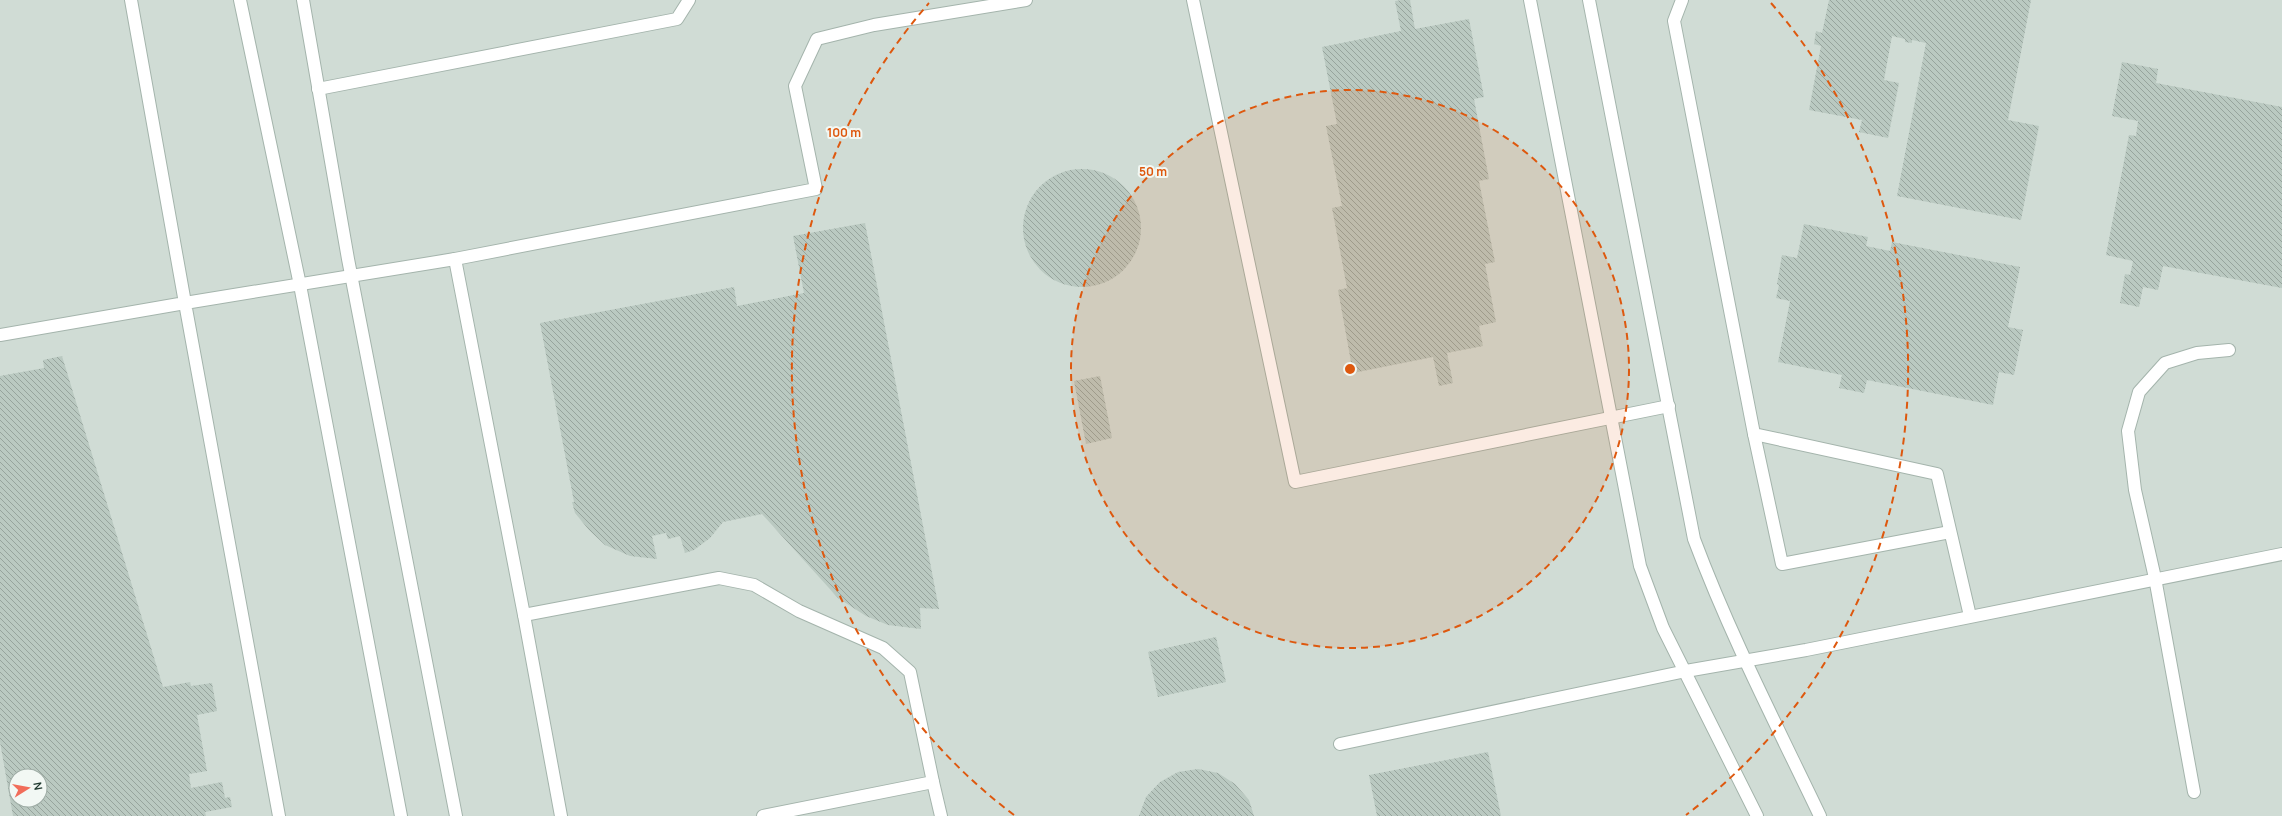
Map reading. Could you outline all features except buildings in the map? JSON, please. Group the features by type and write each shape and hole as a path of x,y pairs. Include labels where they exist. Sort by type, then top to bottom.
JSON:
{"lane":[{"path":"131,0 279,816"},
{"path":"240,0 300,285 401,816"},
{"path":"303,0 351,276 456,816"},
{"path":"318,89 677,19 689,0"},
{"path":"0,335 455,259 816,189 795,86 817,39 874,25 1026,0"},
{"path":"1193,0 1295,482 1669,406"},
{"path":"1530,0 1640,566 1663,628 1757,816"},
{"path":"1589,0 1694,539 1716,599 1744,661 1820,816"},
{"path":"1682,0 1674,21 1754,434 1782,564 1950,532"},
{"path":"455,259 524,615 561,816"},
{"path":"2194,792 2155,578 2135,490 2128,431 2139,392 2165,363 2197,353 2229,350"},
{"path":"1754,434 1936,474 1970,616"},
{"path":"1340,744 1686,672 2282,554"},
{"path":"524,615 718,578 754,585 799,611 883,648 910,672 941,816"},
{"path":"763,816 933,782"}],"shaded area":[{"path":"0,0 2282,0 2282,816 0,816"}]}
